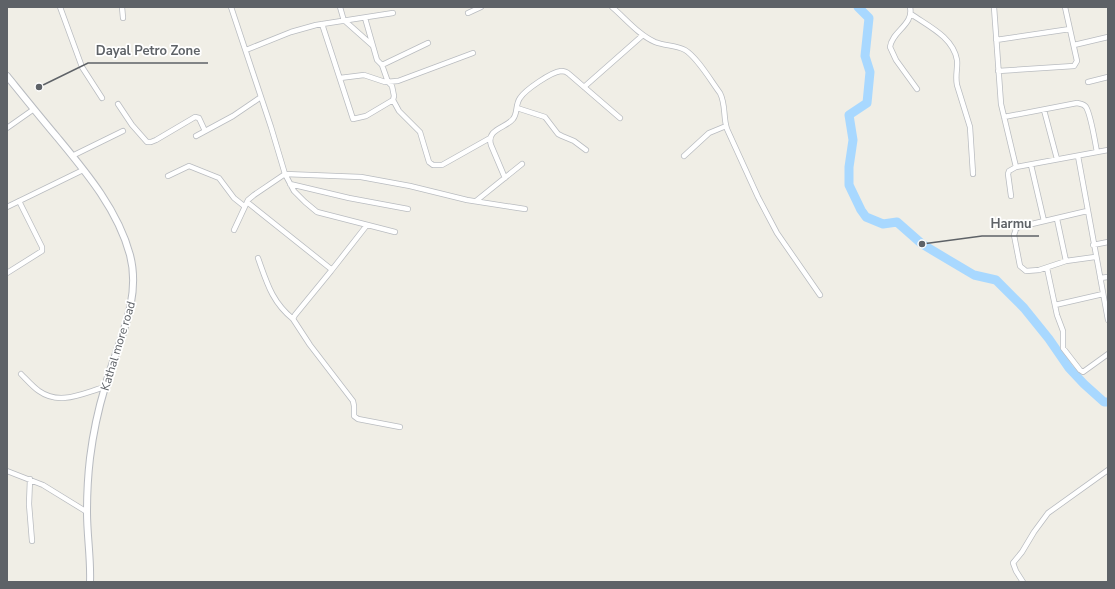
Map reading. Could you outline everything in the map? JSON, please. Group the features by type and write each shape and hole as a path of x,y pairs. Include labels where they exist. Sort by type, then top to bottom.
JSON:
{"main road":[{"name":"Kathal more road","path":"7,76 101,194 115,217 126,242 133,269 133,295 125,331 105,387 95,427 90,459 87,512 90,582"}],"street":[{"path":"60,7 82,67 102,98"},
{"path":"122,7 123,18"},
{"path":"231,7 285,174 297,194 317,212 395,232"},
{"path":"340,7 344,21 373,46"},
{"path":"468,13 481,7"},
{"path":"612,7 643,35 657,43 685,50 691,55 720,93 723,99 726,126 758,197 777,233 820,295"},
{"path":"910,7 911,14 907,22 893,38 890,47 896,60 917,89"},
{"path":"994,7 1000,97 1016,167"},
{"path":"998,71 1074,66 1077,61 1065,7"},
{"path":"246,50 291,32 322,24 394,13"},
{"path":"911,14 944,38 950,44 957,60 955,73 971,134 973,174"},
{"path":"365,18 377,60 382,65 388,82 392,86 393,100 399,111 420,132 429,162 433,165 442,165 490,138 492,134 516,114 520,97 530,88 559,72 566,72 620,118"},
{"path":"322,24 353,119 366,116 393,100"},
{"path":"996,40 1070,29"},
{"path":"584,87 643,35"},
{"path":"1074,45 1108,37"},
{"path":"382,65 428,43"},
{"path":"340,78 364,75 388,82 404,80 473,52"},
{"path":"1088,82 1108,77"},
{"path":"196,136 232,116 261,97"},
{"path":"1004,117 1077,103 1085,106 1097,152"},
{"path":"118,104 136,130 147,142 156,140 195,117 199,118 205,131"},
{"path":"517,108 545,117 558,134 574,141 586,150"},
{"path":"7,128 34,109"},
{"path":"1044,110 1057,159"},
{"path":"684,156 709,133 726,126"},
{"path":"72,156 123,130"},
{"path":"490,138 491,145 505,178"},
{"path":"1012,196 1008,174 1009,171 1016,167 1108,150"},
{"path":"1078,156 1093,245 1108,320"},
{"path":"476,202 522,164"},
{"path":"1031,165 1044,221"},
{"path":"168,176 189,166 218,177 234,198 246,204 330,268 331,271"},
{"path":"7,207 83,170"},
{"path":"234,230 246,204 254,194 285,174 361,177 410,186 476,202 525,208"},
{"path":"290,184 349,198 408,209"},
{"path":"7,273 42,251 42,247 18,201"},
{"path":"1087,211 1019,227 1016,229 1014,235 1020,266 1022,269 1030,272 1066,261 1096,257"},
{"path":"1057,219 1066,261"},
{"path":"293,319 367,225"},
{"path":"1093,245 1108,242"},
{"path":"258,258 272,296 282,309 293,319 317,355 353,401 354,416 358,419 400,427"},
{"path":"1047,268 1055,305 1063,331 1063,348 1080,370 1085,372 1108,354"},
{"path":"1100,278 1108,277"},
{"path":"1055,305 1103,294"},
{"path":"21,374 38,391 52,398 62,399 105,387"},
{"path":"1022,582 1013,563 1046,516 1052,510 1108,470"},
{"path":"7,471 43,485 87,512"},
{"path":"30,480 29,504 32,541"}],"waterway":[{"path":"858,7 869,18 865,56 870,72 867,103 849,115 853,140 849,167 849,185 861,210 866,217 883,224 897,222 922,244 974,275 996,280 1024,308 1049,339 1069,368 1104,402 1108,402"}],"place":[{"name":"Dayal Petro Zone","path":"39,87"},
{"name":"Harmu","path":"922,244"}]}
